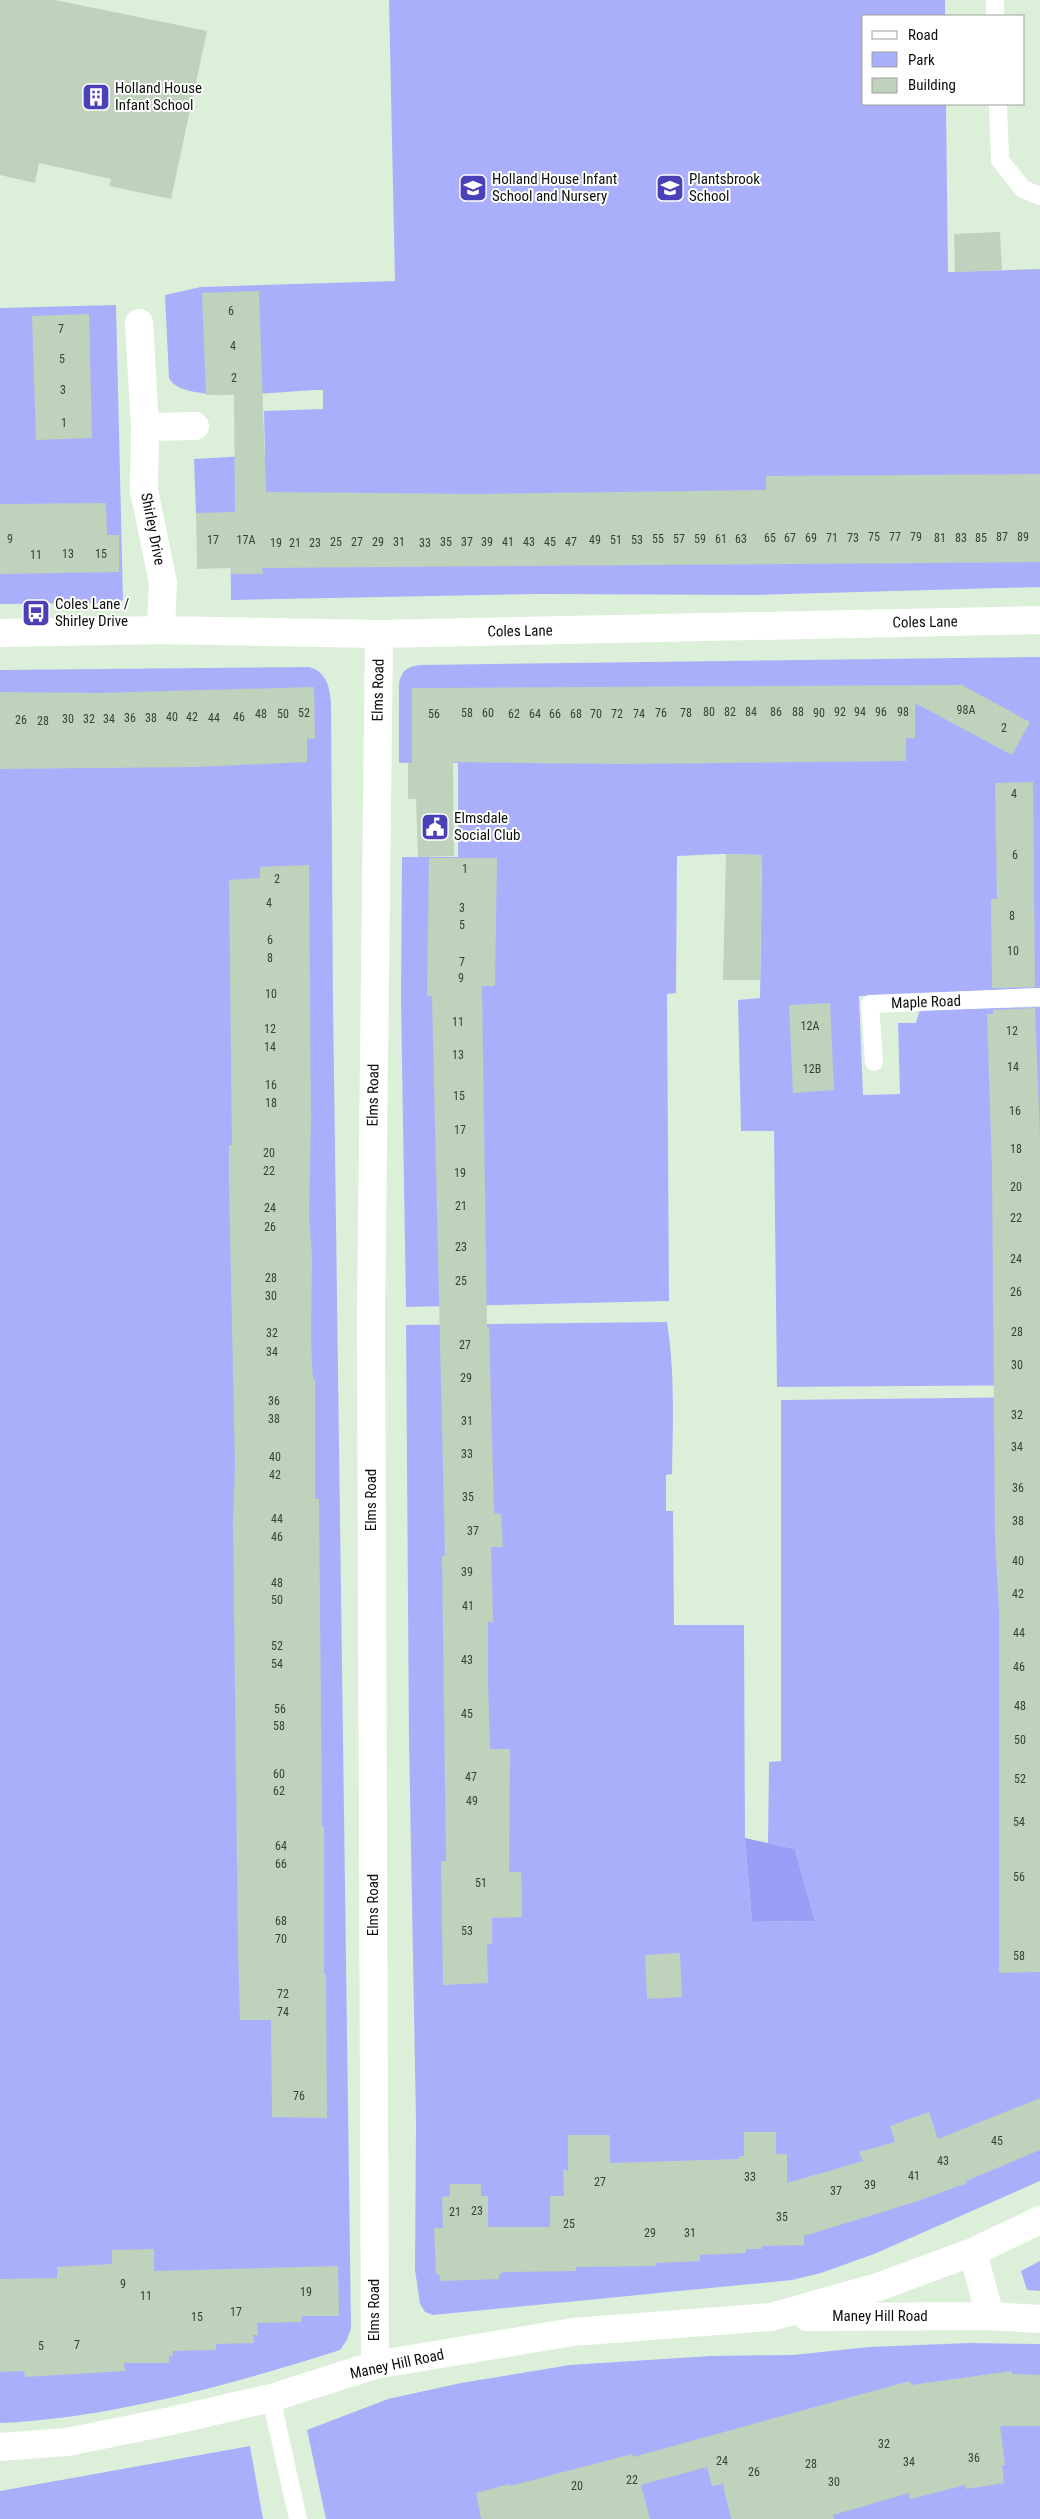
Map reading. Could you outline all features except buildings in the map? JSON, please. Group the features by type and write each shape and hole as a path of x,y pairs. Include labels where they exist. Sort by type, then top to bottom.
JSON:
{"street":[{"name":"Shirley Drive","path":"139,324 145,427 144,490 163,584 160,630"},
{"path":"145,427 195,426"},
{"name":"Coles Lane","path":"0,633 160,630 378,634 1040,620"},
{"name":"Elms Road","path":"375,2365 371,1316 378,634"},
{"name":"Maney Hill Road","path":"771,2317 878,2287 973,2252 1040,2220"},
{"path":"973,2252 990,2316"},
{"name":"Maney Hill Road","path":"0,2446 67,2442 271,2398 375,2365 573,2332 771,2317 990,2316 1040,2318"}],"lane":[{"path":"995,0 995,15"},
{"path":"998,105 1000,160 1023,189 1040,196"},
{"name":"Maple Road","path":"874,1062 870,1004 1040,997"},
{"path":"271,2398 297,2518"}],"green space":[{"path":"389,0 945,0 945,15 862,15 862,105 946,105 948,272 1040,269 1040,587 755,595 540,594 231,600 230,513 196,513 194,459 265,455 264,411 323,409 323,390 216,394 195,392 178,387 169,378 165,295 201,287 395,281"},
{"path":"116,305 123,600 117,603 0,604 0,308"},
{"path":"1040,657 1040,988 859,996 863,1095 900,1094 898,1023 916,1023 919,1012 923,1010 1040,1007 1040,1385 777,1387 774,1131 741,1131 738,1000 760,998 762,855 677,856 676,993 667,994 669,1301 406,1307 401,1000 402,857 458,857 458,763 399,763 399,683 404,672 408,668 420,665"},
{"path":"309,667 319,672 326,680 330,691 331,703 333,1002 351,2328 347,2340 340,2350 215,2387 129,2407 42,2420 0,2423 0,670"},
{"path":"667,1322 670,1341 673,1417 672,1474 666,1475 666,1511 673,1511 674,1625 744,1625 745,1838 752,1922 815,1921 795,1849 768,1843 769,1762 781,1761 781,1400 1040,1397 1040,2181 874,2254 821,2273 792,2280 433,2315 425,2312 420,2304 415,2270 416,2122 409,1739 406,1325"},
{"path":"1040,2261 1040,2291 1027,2290 1021,2271"},
{"path":"970,2343 1040,2344 1040,2519 326,2519 307,2430 388,2399 461,2383 570,2365 710,2356 793,2355 869,2347"},
{"path":"250,2446 263,2519 0,2519 0,2491"}],"shaded area":[{"path":"745,1838 795,1849 815,1921 752,1922"}],"place":[{"name":"Holland House Infant School","path":"96,97"},
{"name":"Holland House Infant School and Nursery","path":"473,188"},
{"name":"Plantsbrook School","path":"670,188"},
{"name":"Coles Lane / Shirley Drive","path":"36,613"},
{"name":"Elmsdale Social Club","path":"435,827"}]}
